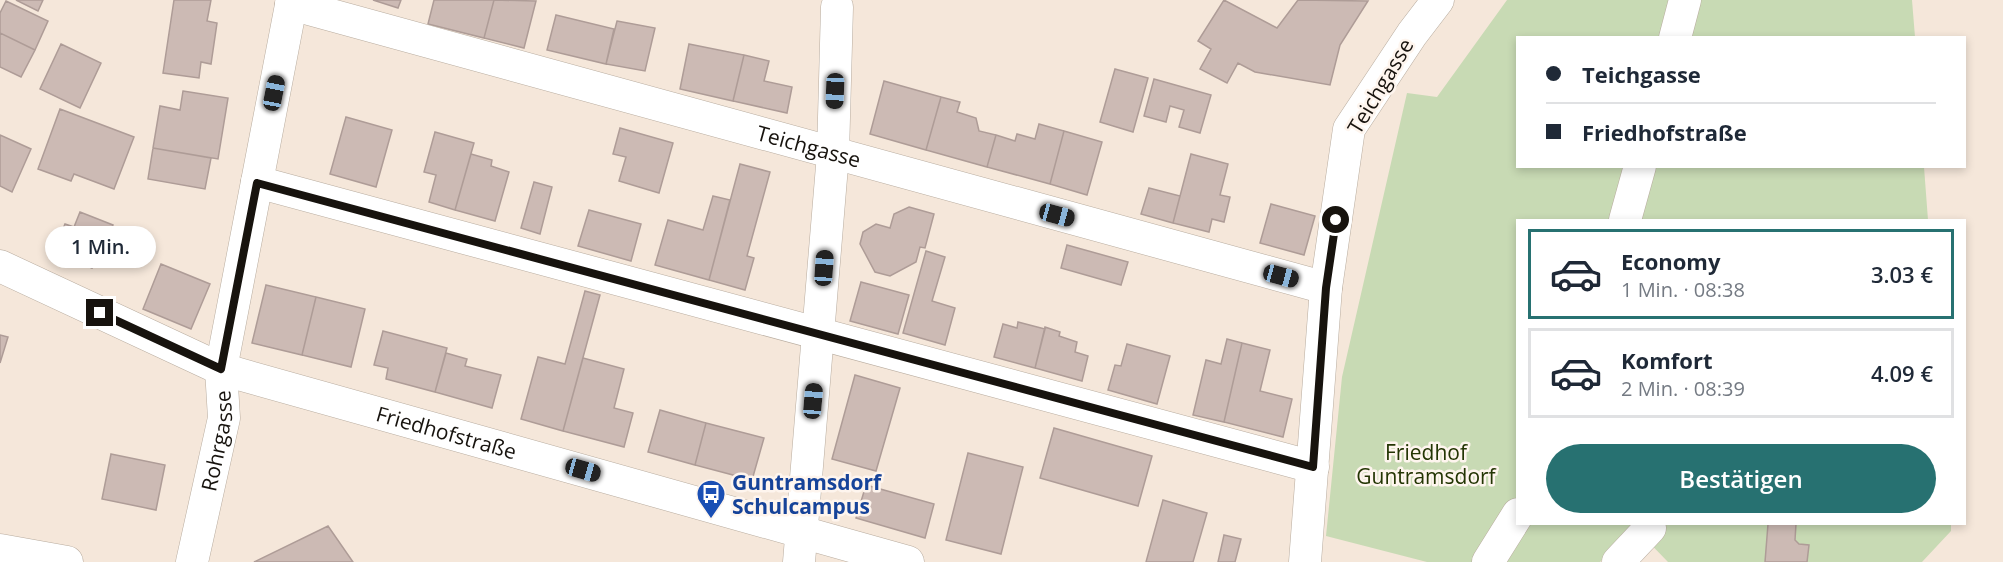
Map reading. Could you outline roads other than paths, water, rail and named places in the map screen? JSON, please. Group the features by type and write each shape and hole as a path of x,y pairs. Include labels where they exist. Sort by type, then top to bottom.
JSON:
{"street":[{"name":"Teichgasse","path":"1305,562 1326,288 1349,129 1412,34 1438,0"},
{"path":"1676,36 1685,0"},
{"name":"Teichgasse","path":"292,2 833,154 1326,288"},
{"name":"Rohrgasse","path":"192,562 224,418 221,369 292,2"},
{"path":"800,547 833,154 837,7"},
{"path":"1625,219 1639,168"},
{"path":"257,183 1313,467"},
{"name":"Friedhofstraße","path":"0,266 221,369 800,547 908,562"},
{"path":"1488,562 1516,517"},
{"path":"1618,562 1650,528"},
{"path":"0,550 67,562"}],"place":[{"name":"Guntramsdorf Schulcampus","path":"711,520"}],"park label":[{"name":"Friedhof Guntramsdorf","path":"1426,464"}]}
